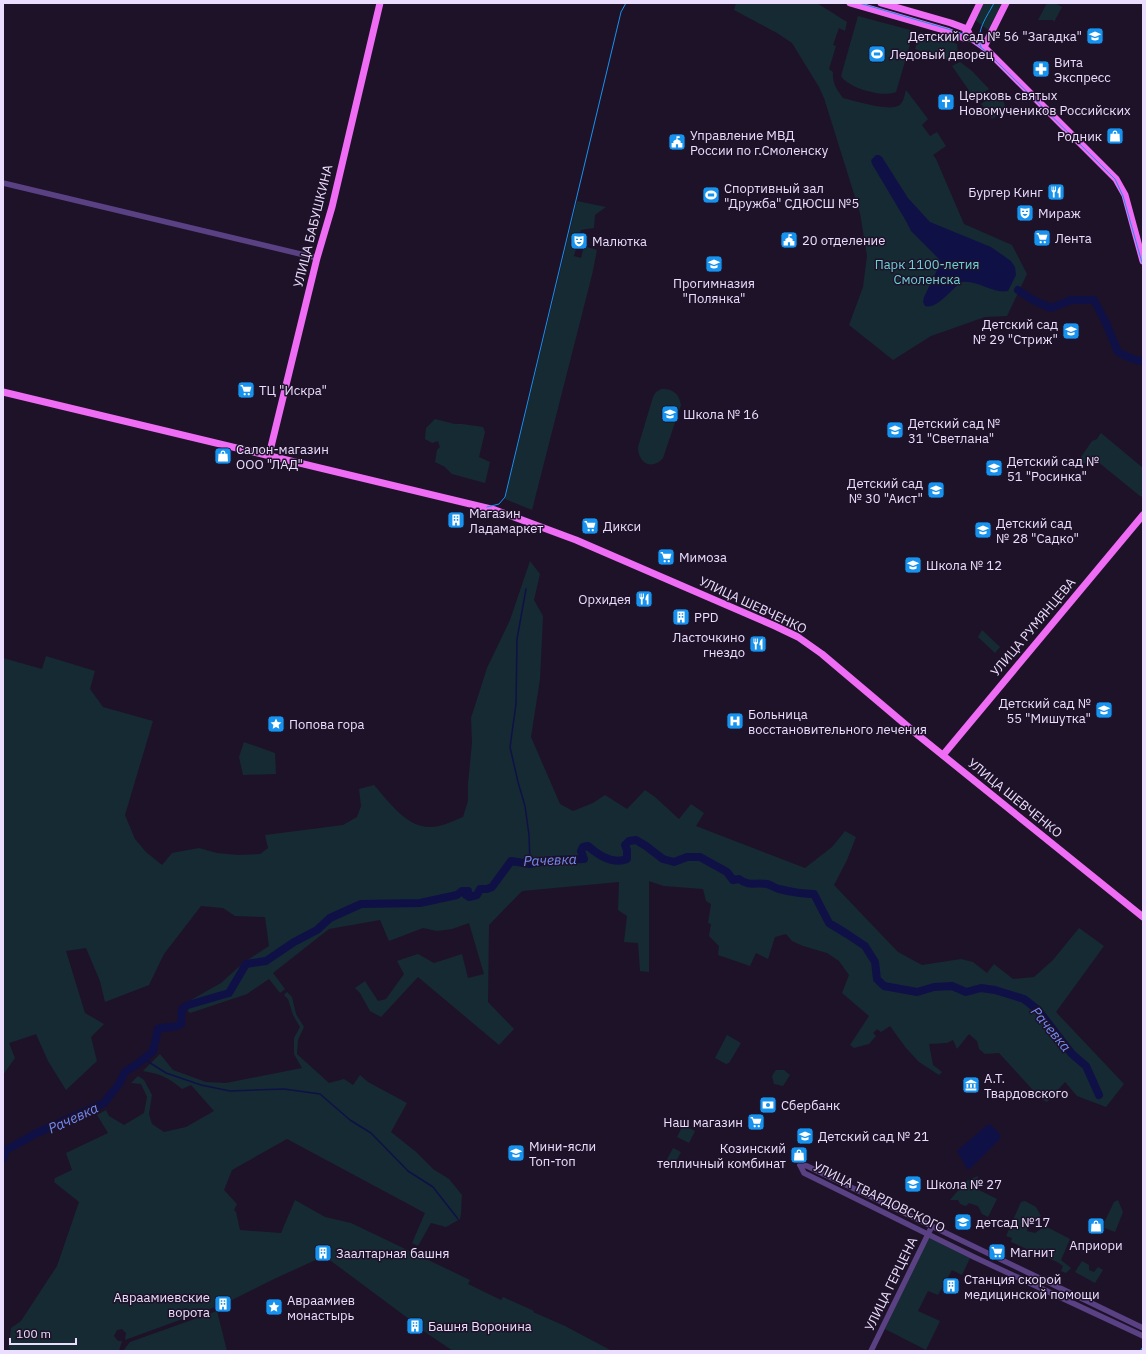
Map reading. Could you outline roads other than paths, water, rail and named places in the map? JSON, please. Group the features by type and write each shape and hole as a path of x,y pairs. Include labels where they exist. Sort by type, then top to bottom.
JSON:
{"main road":[{"name":"УЛИЦА БАБУШКИНА","path":"269,455 317,258 332,207 380,3"},
{"path":"850,3 964,38 972,38"},
{"path":"881,3 967,29 972,38 984,47 1116,178 1125,195 1143,261"},
{"path":"964,38 980,3"},
{"path":"984,47 1006,3"},
{"name":"УЛИЦА ШЕВЧЕНКО","path":"3,392 487,507 576,540 798,637 822,654 943,755 1143,917"},
{"name":"УЛИЦА РУМЯНЦЕВА","path":"943,755 1143,515"}],"street":[{"path":"3,183 317,258"},
{"name":"УЛИЦА ТВАРДОВСКОГО","path":"1143,1328 807,1166 800,1165 804,1173 928,1234 1143,1336"},
{"name":"УЛИЦА ГЕРЦЕНА","path":"871,1351 932,1226"},
{"path":"1052,1292 1056,1285"}],"waterway":[{"path":"1018,290 1033,300 1051,308 1071,300 1094,300 1106,323 1118,352 1140,361"},
{"path":"526,589 517,639 516,704 510,747 525,806 529,835 530,864"},
{"name":"Рачевка","path":"3,1159 6,1150 37,1133 104,1103 119,1084 125,1072 153,1051 158,1029 181,1024 182,1009 188,1005 229,993 246,964 266,961 294,942 317,930 330,918 361,904 420,903 457,895 462,891 468,891 466,895 469,897 477,895 480,889 492,887 511,861 530,864 551,860 584,859 581,851 583,847 588,846 596,853 606,858 621,861 627,859 627,850 625,845 629,841 636,840 663,859 674,862 687,857 700,857 727,872 733,880 739,879 749,884 767,884 778,889 814,894 829,923 865,946 875,962 877,979 884,986 917,992 934,987 952,986 966,992 981,988 995,990 1024,999 1038,1010 1072,1054 1086,1066 1099,1095"},
{"path":"144,1059 166,1073 201,1085 230,1091 284,1089 320,1094 350,1120 371,1133 408,1171 433,1187 458,1219"}],"tram line":[{"path":"487,507 499,504 505,497 621,12 626,3"},
{"path":"859,3 965,35 988,53 1115,179 1123,196 1143,266"},
{"path":"981,47 981,30 994,3"},
{"path":"1140,1351 1143,1347"}],"place":[{"name":"Детский сад № 56 \"Загадка\"","path":"1095,36"},
{"name":"Ледовый дворец","path":"877,54"},
{"name":"Вита Экспресс","path":"1041,69"},
{"name":"Церковь святых Новомучеников Российских","path":"946,102"},
{"name":"Родник","path":"1115,136"},
{"name":"Управление МВД России по г.Смоленску","path":"677,142"},
{"name":"Бургер Кинг","path":"1056,192"},
{"name":"Спортивный зал \"Дружба\" СДЮСШ №5","path":"711,195"},
{"name":"Мираж","path":"1025,213"},
{"name":"Лента","path":"1042,238"},
{"name":"20 отделение","path":"789,240"},
{"name":"Малютка","path":"579,241"},
{"name":"Прогимназия \"Полянка\"","path":"714,264"},
{"name":"Детский сад № 29 \"Стриж\"","path":"1071,331"},
{"name":"ТЦ \"Искра\"","path":"246,390"},
{"name":"Школа № 16","path":"670,414"},
{"name":"Детский сад № 31 \"Светлана\"","path":"895,430"},
{"name":"Салон-магазин ООО \"ЛАД\"","path":"223,456"},
{"name":"Детский сад № 51 \"Росинка\"","path":"994,468"},
{"name":"Детский сад № 30 \"Аист\"","path":"936,490"},
{"name":"Магазин Ладамаркет","path":"456,520"},
{"name":"Дикси","path":"590,526"},
{"name":"Детский сад № 28 \"Садко\"","path":"983,530"},
{"name":"Мимоза","path":"666,557"},
{"name":"Школа № 12","path":"913,565"},
{"name":"Орхидея","path":"644,599"},
{"name":"PPD","path":"681,617"},
{"name":"Ласточкино гнездо","path":"758,644"},
{"name":"Детский сад № 55 \"Мишутка\"","path":"1104,710"},
{"name":"Больница восстановительного лечения","path":"735,721"},
{"name":"Попова гора","path":"276,724"},
{"name":"А.Т. Твардовского","path":"971,1085"},
{"name":"Сбербанк","path":"768,1105"},
{"name":"Наш магазин","path":"756,1122"},
{"name":"Детский сад № 21","path":"805,1136"},
{"name":"Мини-ясли Топ-топ","path":"516,1153"},
{"name":"Козинский тепличный комбинат","path":"799,1155"},
{"name":"Школа № 27","path":"913,1184"},
{"name":"детсад №17","path":"963,1222"},
{"name":"Априори","path":"1096,1226"},
{"name":"Магнит","path":"997,1252"},
{"name":"Заалтарная башня","path":"323,1253"},
{"name":"Станция скорой медицинской помощи","path":"951,1286"},
{"name":"Авраамиевские ворота","path":"223,1304"},
{"name":"Авраамиев монастырь","path":"274,1307"},
{"name":"Башня Воронина","path":"415,1326"}],"park label":[{"name":"Парк 1100-летия Смоленска","path":"927,272"}]}
